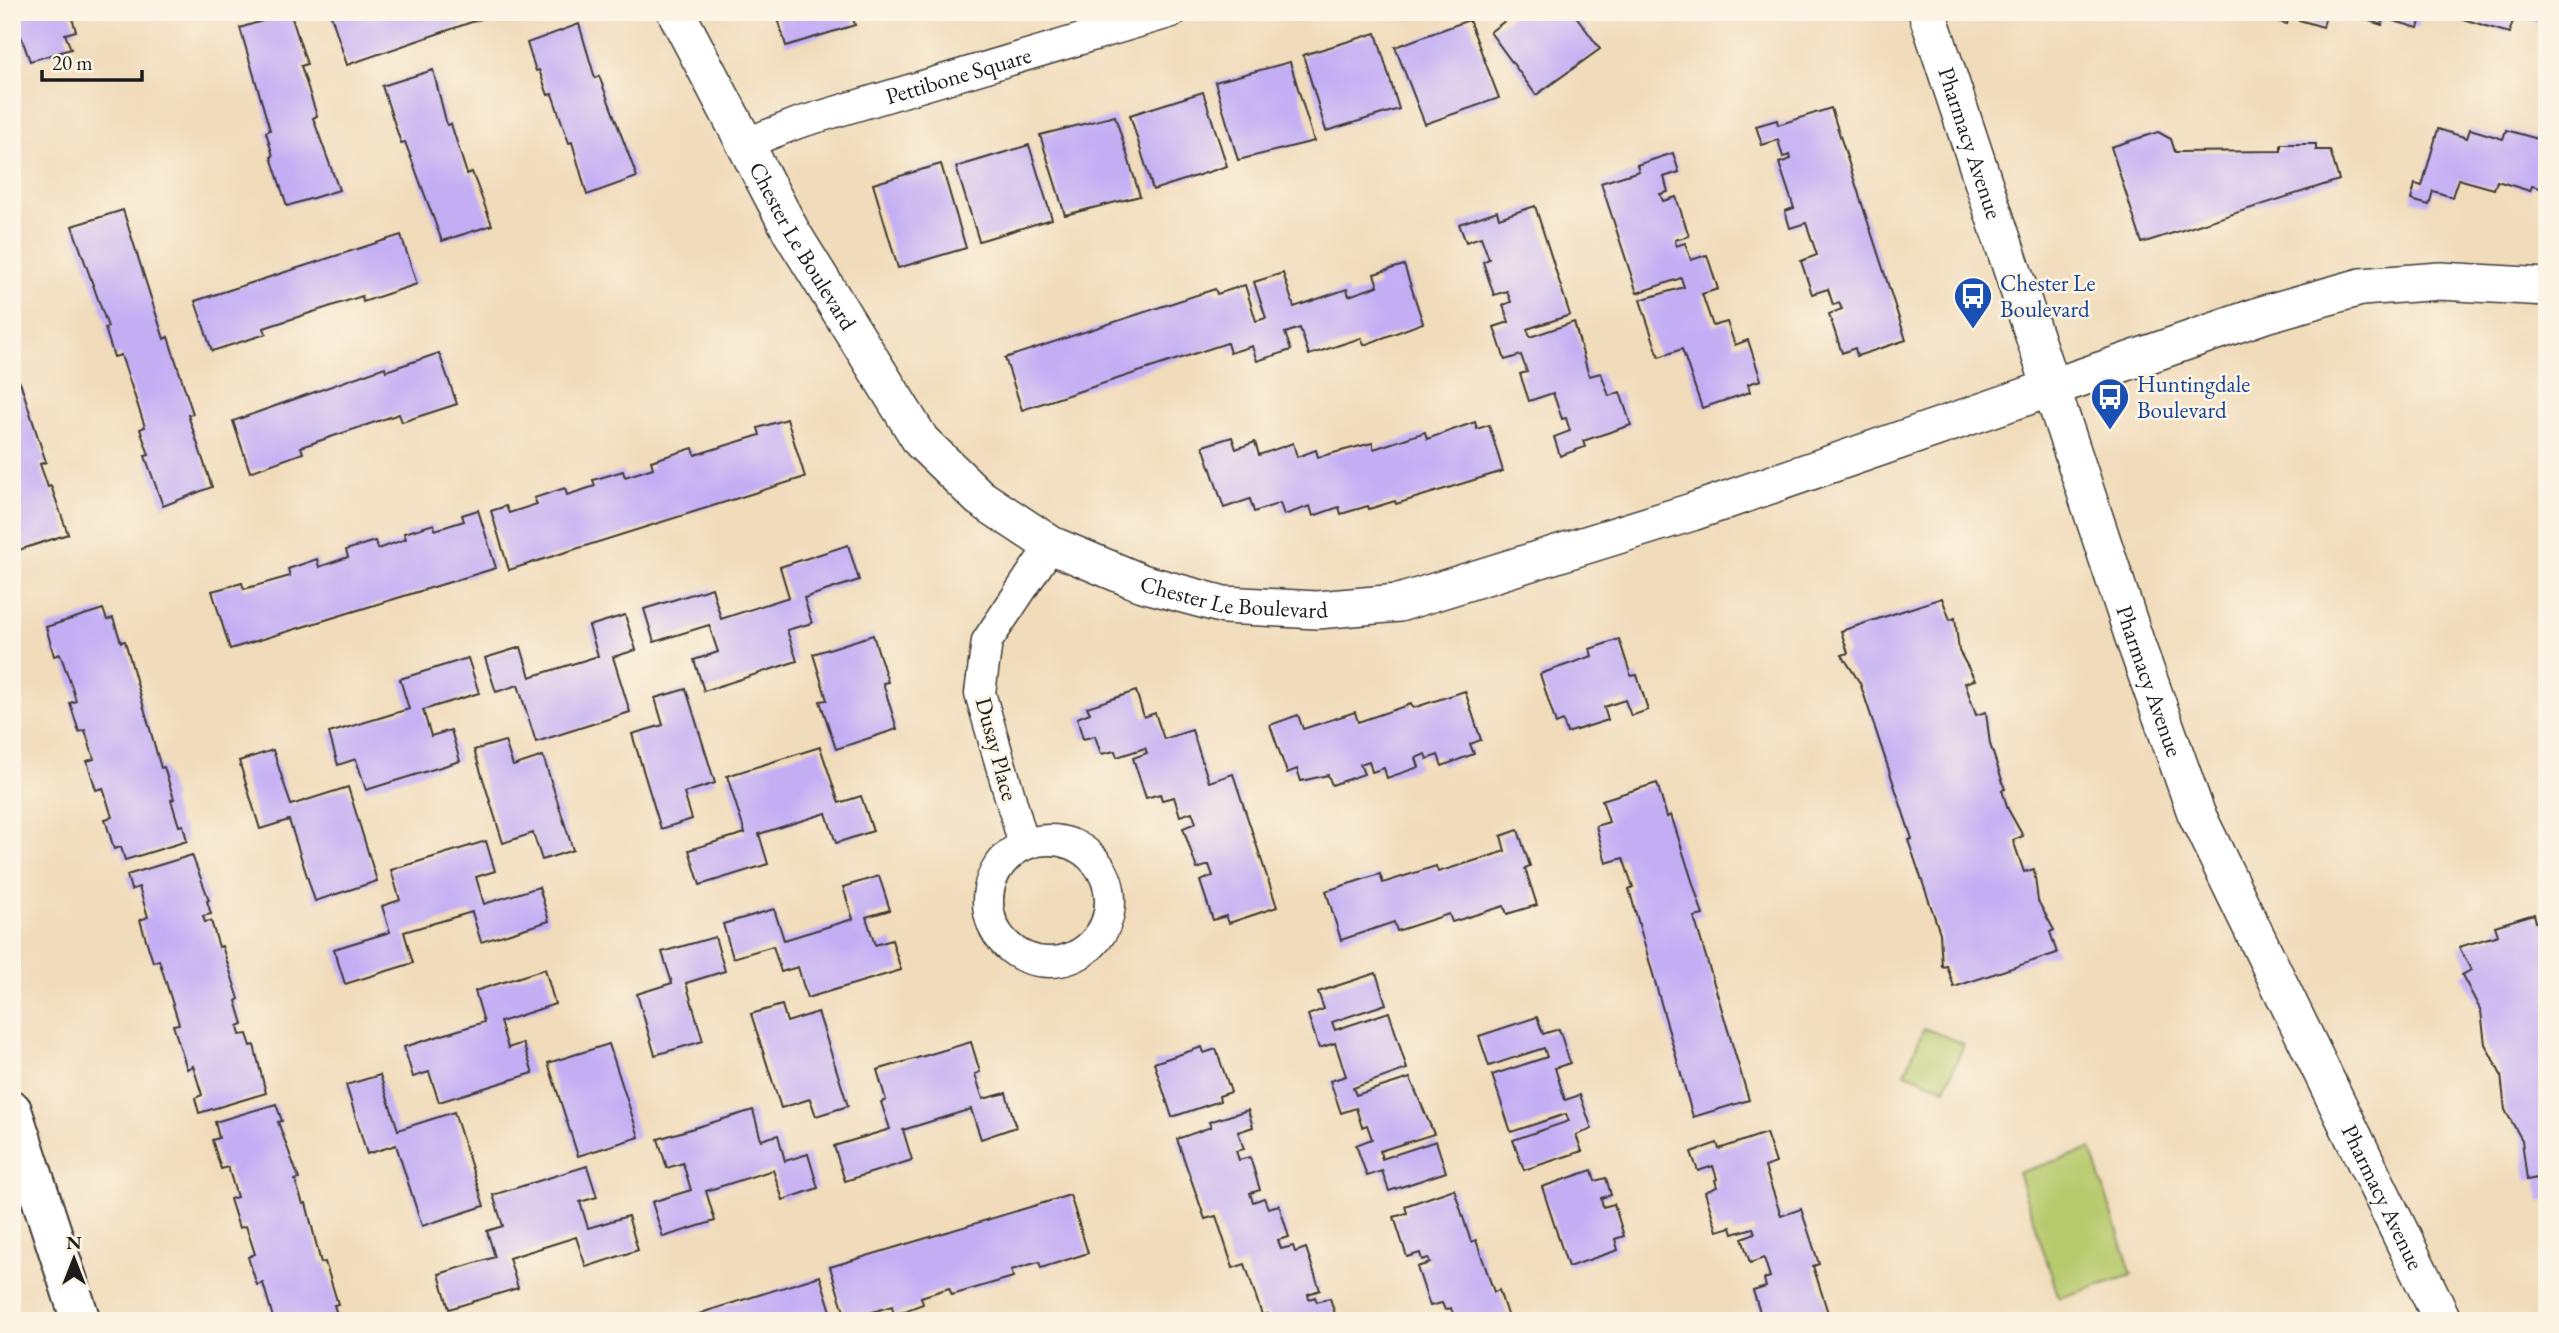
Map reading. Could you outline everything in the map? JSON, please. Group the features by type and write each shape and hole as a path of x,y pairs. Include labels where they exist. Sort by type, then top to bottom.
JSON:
{"main road":[{"path":"12,1110 81,1321"}],"street":[{"name":"Chester Le Boulevard","path":"676,12 792,233 921,441 980,498 1051,545 1142,583 1224,605 1318,610 1399,603 1705,508 2052,387"},
{"name":"Pettibone Square","path":"747,143 798,123 1171,12"},
{"name":"Pharmacy Avenue","path":"1927,12 2136,644 2196,813 2442,1321"},
{"path":"2052,387 2265,314 2361,287 2440,281 2547,287"},
{"name":"Dusay Place","path":"1024,845 980,693 987,641 1051,545"},
{"path":"1043,840 1063,841 1089,856 1106,879 1110,899 1108,918 1099,936 1085,950 1067,959 1046,962 1028,958 1012,949 999,935 990,918 988,900 991,881 1010,854 1024,845 1043,840"}],"green space":[{"path":"1924,1028 1964,1044 1945,1089 1905,1073"},
{"path":"2091,1149 2132,1275 2059,1298 2018,1173"}],"building":[{"path":"12,12 70,12 76,31 65,34 71,49 30,61"},
{"path":"290,12 307,64 301,66 317,116 313,118 339,190 287,206 271,157 273,156 266,132 270,130 240,28"},
{"path":"339,12 514,13 500,17 498,13 347,65 331,15"},
{"path":"776,12 851,12 855,25 786,46"},
{"path":"1517,12 1573,12 1600,49 1536,95 1490,32"},
{"path":"2327,12 2323,27 2289,17 2287,24 2249,13"},
{"path":"2341,12 2423,12 2418,28 2384,18 2382,25"},
{"path":"2440,12 2516,12 2509,33"},
{"path":"2528,12 2547,12 2547,25 2526,19"},
{"path":"1469,20 1499,98 1425,124 1395,47"},
{"path":"579,24 595,78 599,76 637,177 587,195 572,142 569,143 552,94 548,95 539,70 536,71 527,43"},
{"path":"1376,33 1399,109 1326,131 1303,55"},
{"path":"1290,62 1314,141 1238,160 1215,82"},
{"path":"433,70 447,125 451,124 467,174 472,172 492,225 442,241 405,142 401,143 382,86"},
{"path":"1203,92 1227,166 1153,190 1130,115"},
{"path":"1831,108 1906,340 1857,356 1855,348 1842,353 1829,314 1842,309 1839,303 1833,305 1828,289 1812,294 1801,261 1817,255 1806,223 1790,228 1785,211 1794,208 1779,163 1791,159 1790,155 1783,157 1778,140 1762,145 1756,126 1777,120 1778,125"},
{"path":"1115,116 1140,196 1065,215 1040,135"},
{"path":"2438,129 2467,138 2470,129 2503,139 2506,130 2538,139 2541,130 2547,131 2547,190 2532,186 2530,191 2497,181 2494,189 2458,179 2452,197 2433,191 2429,205 2411,200 2415,184 2422,186"},
{"path":"2158,132 2171,139 2175,152 2281,151 2281,144 2316,144 2316,150 2330,150 2339,180 2142,243 2111,147"},
{"path":"1029,145 1052,219 979,241 956,167"},
{"path":"1673,153 1679,172 1664,177 1668,192 1660,194 1663,201 1676,197 1689,236 1675,240 1676,246 1685,243 1691,260 1707,255 1718,289 1702,294 1713,326 1727,322 1735,345 1748,340 1761,380 1748,384 1750,392 1702,408 1682,349 1659,357 1640,300 1684,287 1681,278 1637,293 1601,183 1639,171 1637,165"},
{"path":"941,164 966,248 898,268 873,184"},
{"path":"1535,206 1570,315 1527,329 1530,337 1574,322 1589,376 1601,373 1609,396 1620,392 1631,425 1583,441 1585,447 1560,456 1554,437 1570,431 1566,418 1562,419 1553,393 1529,401 1520,374 1527,372 1521,355 1505,360 1494,327 1509,322 1503,305 1511,302 1507,291 1494,295 1483,262 1489,259 1481,237 1466,242 1459,224 1497,211 1499,218"},
{"path":"123,210 164,339 168,337 193,414 188,415 212,487 163,506 145,456 149,455 140,429 145,427 121,355 114,357 105,328 108,327 72,226"},
{"path":"401,235 417,284 363,302 362,296 264,328 266,334 212,351 195,301"},
{"path":"1404,265 1423,323 1364,345 1361,338 1309,355 1300,328 1285,333 1291,350 1257,361 1252,346 1230,353 1227,343 1022,410 1005,358 1215,289 1217,294 1245,285 1256,321 1266,318 1254,282 1283,273 1294,307 1347,289 1349,296 1378,286 1374,274"},
{"path":"439,353 457,404 402,422 399,414 301,447 303,453 250,472 233,421 385,367 386,371"},
{"path":"12,368 21,385 46,462 40,464 68,534 16,551 12,539"},
{"path":"787,419 805,477 509,570 491,511 506,506 509,513 537,504 534,498 565,488 567,495 595,486 593,480 623,471 625,477 653,468 651,461 693,448 695,455 760,435 758,428"},
{"path":"1475,422 1477,429 1489,425 1503,471 1396,504 1395,501 1341,514 1339,507 1313,516 1310,506 1284,515 1280,503 1254,512 1250,499 1224,508 1203,446 1232,437 1236,449 1255,442 1259,455 1293,443 1297,457 1316,450 1318,457 1372,443 1374,449 1425,432 1427,439"},
{"path":"478,510 496,568 230,649 212,591 242,583 244,589 290,576 288,569 317,559 319,567 348,557 346,550 375,541 378,549 406,539 404,533 434,524 435,530 464,521 462,515"},
{"path":"848,545 859,580 804,598 812,623 787,630 797,661 704,691 694,660 718,652 709,625 654,642 644,609 712,588 721,619 789,597 780,567"},
{"path":"1942,598 1950,620 1955,618 1959,651 1975,680 1965,683 1976,715 1986,712 1990,744 2005,789 2002,790 2008,809 2023,836 2013,840 2024,872 2034,869 2038,901 2054,930 2050,932 2057,953 1954,987 1947,966 1942,967 1940,933 1908,840 1912,839 1860,683 1842,655 1848,653 1841,631"},
{"path":"103,609 107,620 113,618 121,642 125,641 161,768 164,767 179,826 183,825 187,841 125,860 121,847 114,849 105,819 112,817 103,788 96,790 87,761 94,759 85,730 79,732 70,703 76,701 72,687 60,654 54,656 46,627"},
{"path":"625,615 636,650 613,657 630,712 536,742 518,685 496,692 485,658 521,647 530,677 598,656 589,626"},
{"path":"873,635 888,682 883,683 897,729 836,749 820,701 827,700 813,654"},
{"path":"1619,639 1631,676 1637,675 1648,710 1631,716 1625,700 1604,707 1608,720 1567,733 1563,721 1556,724 1540,674 1592,656 1590,649"},
{"path":"468,658 479,693 423,710 431,736 451,730 460,761 366,790 356,759 338,765 329,733 409,709 400,679"},
{"path":"686,689 715,783 684,793 692,819 661,829 632,734 663,725 655,698"},
{"path":"1136,691 1144,717 1155,713 1164,739 1192,730 1209,782 1233,774 1277,907 1229,923 1226,916 1213,920 1200,881 1213,876 1209,865 1197,869 1183,828 1196,823 1192,812 1180,816 1174,797 1162,800 1160,794 1146,798 1133,758 1147,753 1145,748 1117,757 1115,751 1101,754 1095,736 1083,739 1077,718 1090,713 1087,707"},
{"path":"1465,691 1481,740 1470,744 1474,754 1442,766 1438,755 1427,759 1425,754 1416,758 1419,767 1387,778 1384,768 1372,772 1369,761 1360,764 1364,774 1332,785 1328,775 1301,781 1297,769 1287,773 1270,725 1298,715 1303,729 1355,712 1358,722 1411,704 1413,708"},
{"path":"505,741 513,766 543,756 573,850 542,860 533,833 503,843 474,750"},
{"path":"820,747 839,803 861,796 873,831 836,843 826,813 759,834 768,864 700,885 689,850 745,833 727,776"},
{"path":"273,750 291,805 348,787 377,881 315,901 289,820 260,829 239,761"},
{"path":"1657,783 1667,817 1671,815 1703,915 1694,917 1749,1100 1693,1117 1629,889 1633,887 1623,858 1606,863 1596,826 1609,822 1602,800"},
{"path":"1518,830 1530,866 1525,868 1537,905 1507,914 1504,906 1452,922 1449,914 1397,931 1394,922 1341,940 1326,891 1380,874 1383,883 1436,866 1438,872 1490,856 1505,851 1501,836"},
{"path":"486,841 495,871 476,877 484,904 539,887 549,921 481,942 472,912 404,932 413,963 345,984 334,949 390,932 382,906 400,900 391,870"},
{"path":"192,855 209,900 207,901 211,914 203,916 205,922 211,921 219,947 222,946 239,999 236,1001 243,1024 238,1026 240,1035 247,1034 251,1046 254,1045 266,1093 199,1113 195,1098 202,1095 193,1066 187,1069 173,1025 179,1024 159,960 153,962 140,920 148,917 139,887 131,890 127,875"},
{"path":"879,876 890,910 866,917 875,945 892,940 901,970 807,998 798,967 781,972 773,946 733,958 723,924 774,909 784,940 853,919 843,887"},
{"path":"2534,914 2536,922 2547,919 2547,1200 2540,1202 2537,1178 2527,1180 2522,1140 2505,1110 2501,1075 2485,1044 2481,1011 2462,975 2471,970 2459,947 2498,935 2495,926"},
{"path":"715,937 725,971 686,983 703,1041 655,1055 637,994 672,983 662,952"},
{"path":"545,969 555,1004 500,1022 508,1048 523,1043 533,1073 439,1102 429,1072 413,1077 404,1047 484,1022 475,991"},
{"path":"1376,973 1386,1004 1332,1022 1335,1030 1389,1012 1407,1069 1353,1088 1356,1095 1410,1078 1434,1134 1380,1151 1382,1159 1436,1141 1446,1172 1389,1191 1382,1171 1367,1176 1356,1145 1372,1139 1367,1125 1362,1127 1356,1108 1341,1113 1330,1081 1346,1076 1335,1043 1319,1048 1308,1015 1324,1009 1318,992"},
{"path":"782,1005 787,1022 818,1012 848,1106 816,1116 810,1099 781,1108 751,1014"},
{"path":"1537,1017 1543,1034 1559,1029 1570,1063 1555,1068 1565,1100 1580,1095 1592,1129 1576,1135 1582,1151 1524,1170 1513,1140 1569,1121 1566,1114 1511,1132 1492,1075 1547,1057 1544,1048 1489,1066 1479,1036"},
{"path":"971,1042 980,1072 975,1074 983,1099 1006,1093 1016,1127 981,1139 971,1109 903,1130 912,1160 845,1181 834,1146 890,1129 881,1102 886,1100 877,1070"},
{"path":"609,1044 639,1137 578,1156 548,1063"},
{"path":"1202,1047 1204,1053 1216,1049 1231,1092 1219,1096 1220,1101 1172,1117 1154,1063"},
{"path":"380,1075 398,1130 454,1112 484,1206 422,1226 396,1145 367,1154 346,1085"},
{"path":"276,1104 282,1121 278,1122 299,1179 295,1180 303,1204 306,1203 321,1263 325,1262 338,1304 334,1305 339,1321 274,1321 263,1283 257,1285 248,1257 255,1254 246,1226 239,1228 230,1199 237,1197 228,1167 221,1169 212,1140 219,1138 215,1122"},
{"path":"753,1110 761,1140 778,1135 785,1161 808,1154 818,1188 783,1200 773,1170 706,1191 715,1221 663,1237 652,1202 691,1190 683,1163 667,1168 658,1139"},
{"path":"1248,1110 1253,1127 1238,1132 1244,1149 1236,1151 1239,1160 1250,1157 1260,1190 1250,1193 1253,1202 1264,1198 1268,1208 1279,1205 1289,1237 1278,1240 1281,1249 1293,1246 1295,1252 1306,1248 1320,1290 1308,1294 1309,1299 1315,1297 1317,1302 1330,1298 1337,1321 1270,1321 1268,1314 1262,1315 1245,1264 1233,1268 1216,1216 1205,1219 1177,1139 1211,1127 1209,1122"},
{"path":"1766,1133 1776,1163 1765,1167 1781,1216 1801,1209 1819,1264 1813,1266 1829,1316 1837,1313 1839,1321 1763,1321 1753,1291 1766,1287 1764,1279 1770,1277 1764,1258 1750,1263 1742,1238 1755,1233 1753,1228 1733,1234 1731,1227 1717,1231 1705,1192 1717,1187 1713,1166 1698,1171 1691,1152 1717,1143 1719,1149"},
{"path":"587,1166 597,1197 580,1202 588,1228 628,1216 638,1250 586,1267 576,1237 509,1258 518,1288 449,1309 439,1274 495,1257 487,1231 503,1226 493,1195"},
{"path":"1592,1170 1595,1181 1606,1178 1611,1195 1601,1198 1603,1207 1614,1204 1624,1236 1615,1239 1618,1250 1568,1267 1542,1187"},
{"path":"1454,1189 1471,1242 1476,1240 1494,1292 1499,1290 1509,1321 1441,1321 1440,1318 1453,1314 1451,1308 1445,1310 1442,1303 1430,1306 1417,1267 1430,1263 1428,1258 1422,1260 1420,1253 1407,1257 1394,1217 1407,1213 1405,1206"},
{"path":"1070,1195 1088,1253 1041,1268 1039,1262 1011,1270 1013,1277 952,1295 949,1288 921,1297 923,1304 894,1315 892,1306 863,1315 865,1321 847,1321 830,1267"},
{"path":"820,1276 834,1321 681,1321 707,1311"}],"place":[{"name":"Chester Le Boulevard","path":"1973,330"},
{"name":"Huntingdale Boulevard","path":"2110,431"}]}
